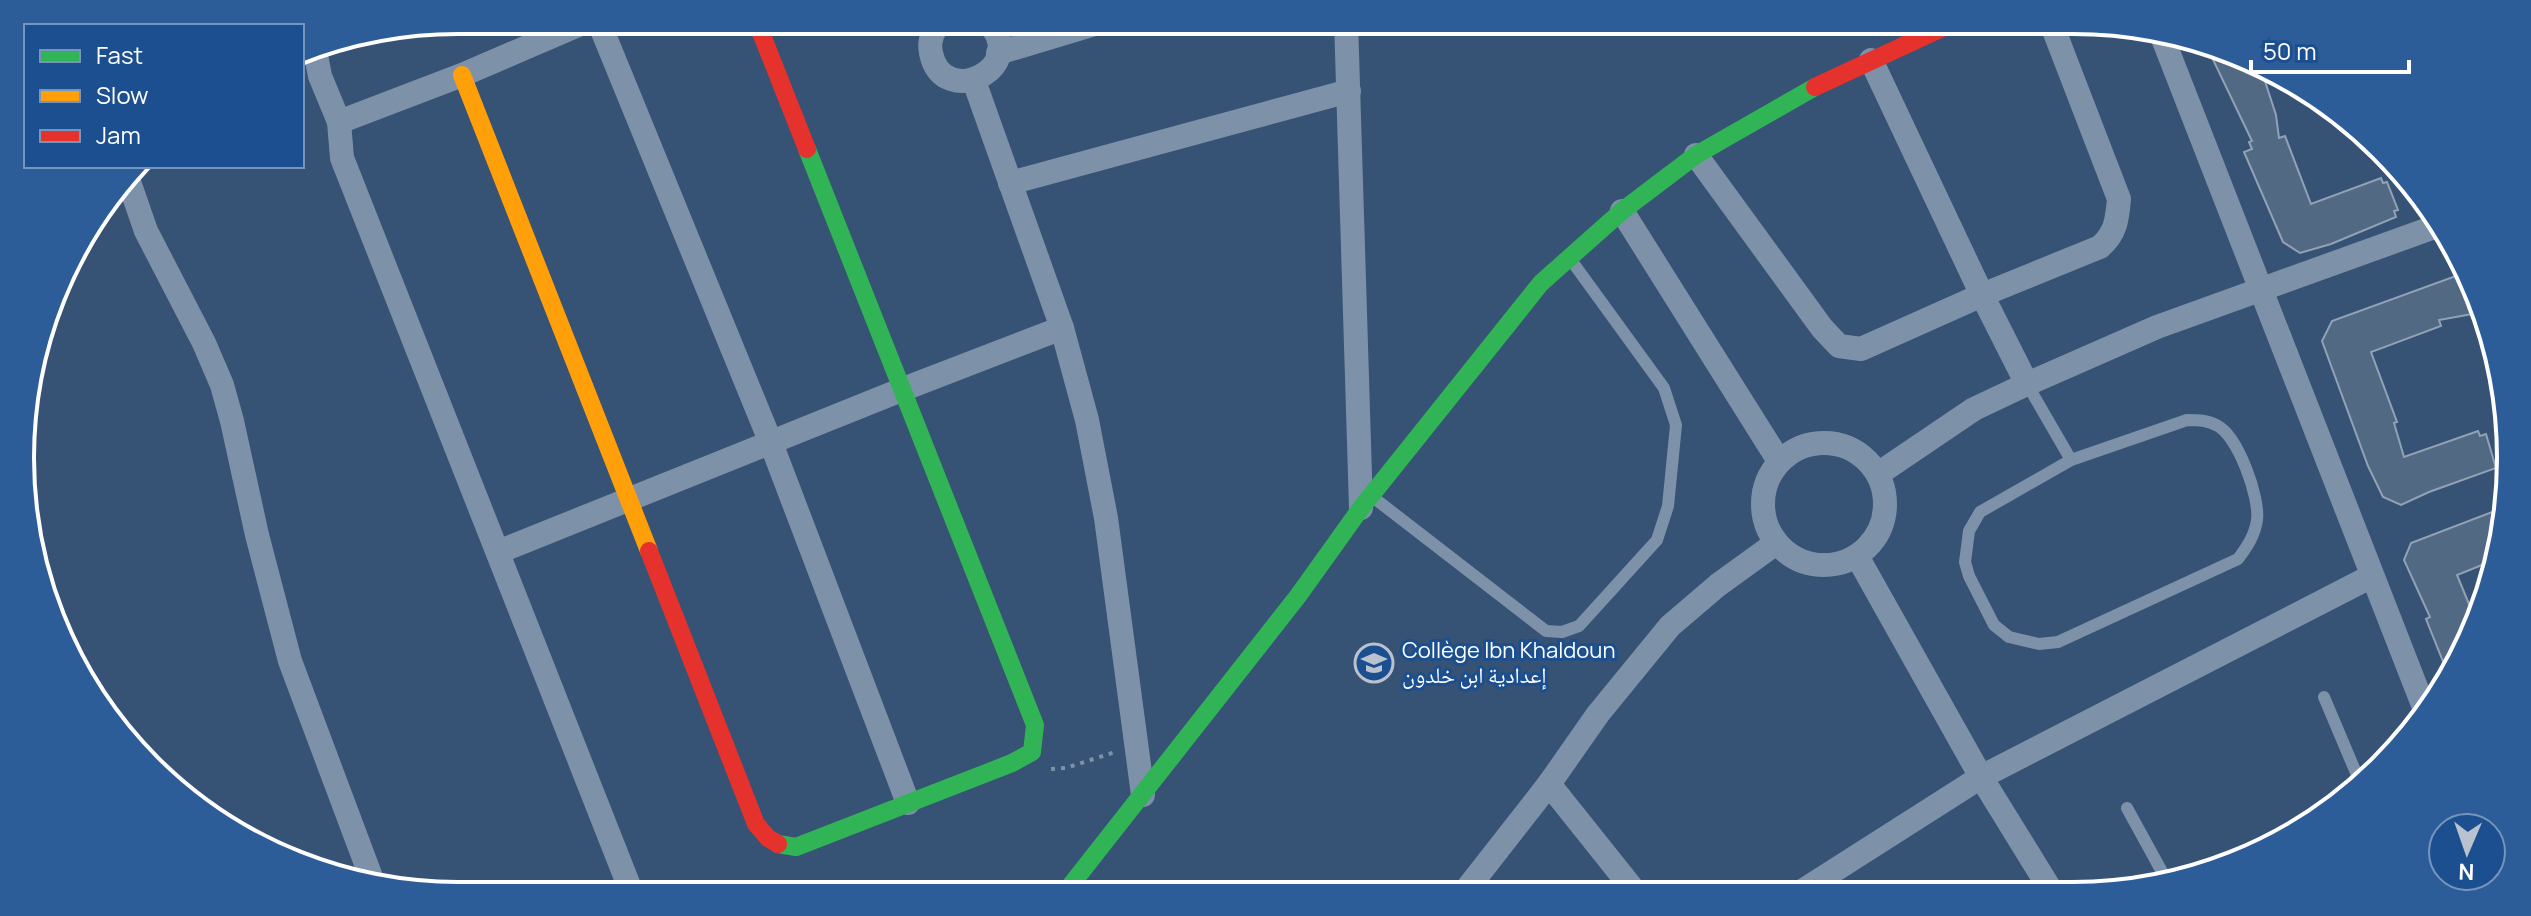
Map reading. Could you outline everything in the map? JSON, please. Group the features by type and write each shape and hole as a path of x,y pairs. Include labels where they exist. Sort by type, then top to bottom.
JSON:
{"street":[{"path":"339,122 557,34"},
{"path":"604,34 771,443 908,803"},
{"path":"462,75 750,810 766,838 778,846 796,847 1012,763 1032,752 1035,725 761,34"},
{"path":"933,34 932,57 945,75 956,80 974,81 988,72 998,53 999,41 995,34"},
{"path":"998,53 1061,34"},
{"path":"1347,34 1366,501"},
{"path":"1073,882 1298,596 1366,501 1541,283 1622,211 1696,155 1769,111 1928,34"},
{"path":"1696,155 1822,328 1839,346 1861,349 2100,247 2111,238 2117,223 2119,199 2055,34"},
{"path":"2165,44 2421,700"},
{"path":"317,59 320,76 339,122 342,158 628,882"},
{"path":"1871,60 2027,384"},
{"path":"974,81 1062,328 1087,420 1106,518 1143,795"},
{"path":"1010,183 1349,91"},
{"path":"131,188 146,231 204,343 222,385 290,661 369,873"},
{"path":"1622,211 1779,461"},
{"path":"1878,474 1974,409 2027,384 2157,327 2430,229"},
{"path":"498,552 1062,328"},
{"path":"1832,443 1859,453 1878,474 1885,496 1884,519 1874,541 1857,556 1836,565 1814,565 1793,558 1776,543 1763,517 1764,487 1779,461 1804,446 1832,443"},
{"path":"1472,882 1549,784 1598,714 1670,626 1718,585 1776,543"},
{"path":"1857,556 1981,777 2046,882"},
{"path":"1816,882 1981,777 2372,576"},
{"path":"1549,784 1627,882"}],"lane":[{"path":"1366,501 1546,631 1562,632 1579,626 1657,540 1668,506 1676,425 1664,388 1569,257"},
{"path":"2027,384 2071,460"},
{"path":"2187,420 2219,426 2234,439 2257,503 2257,521 2249,544 2238,559 2058,642 2039,644 2009,637 1994,625 1969,576 1965,562 1969,531 1980,512 2071,460 2187,420"},
{"path":"2324,697 2356,774"},
{"path":"2127,808 2162,873"}],"path":[{"path":"1032,752 1048,768 1060,770 1137,744"}],"building":[{"path":"2212,58 2265,80 2276,115 2279,138 2285,136 2311,204 2381,178 2383,183 2387,182 2398,210 2394,211 2396,217 2331,244 2300,253 2283,242 2244,152 2252,149 2249,142 2252,141"},
{"path":"2456,276 2471,314 2439,320 2441,326 2371,352 2397,422 2394,423 2404,457 2478,431 2480,436 2486,434 2496,468 2401,505 2383,497 2368,466 2322,341 2332,321"},
{"path":"2493,512 2484,564 2457,575 2470,606 2444,663 2426,619 2430,617 2404,560 2411,543"}],"traffic: fast":[{"path":"1073,882 1298,596 1361,508 1541,283 1622,211 1696,155 1815,87"},
{"path":"778,844 796,847 1012,763 1032,752 1035,725 807,149"}],"traffic: slow":[{"path":"462,75 649,551"}],"traffic: jam":[{"path":"762,34 807,149"},
{"path":"1815,87 1929,34"},
{"path":"649,551 756,824 778,844"}],"place":[{"name":"Collège Ibn Khaldoun إعدادية ابن خلدون","path":"1374,663"}]}
